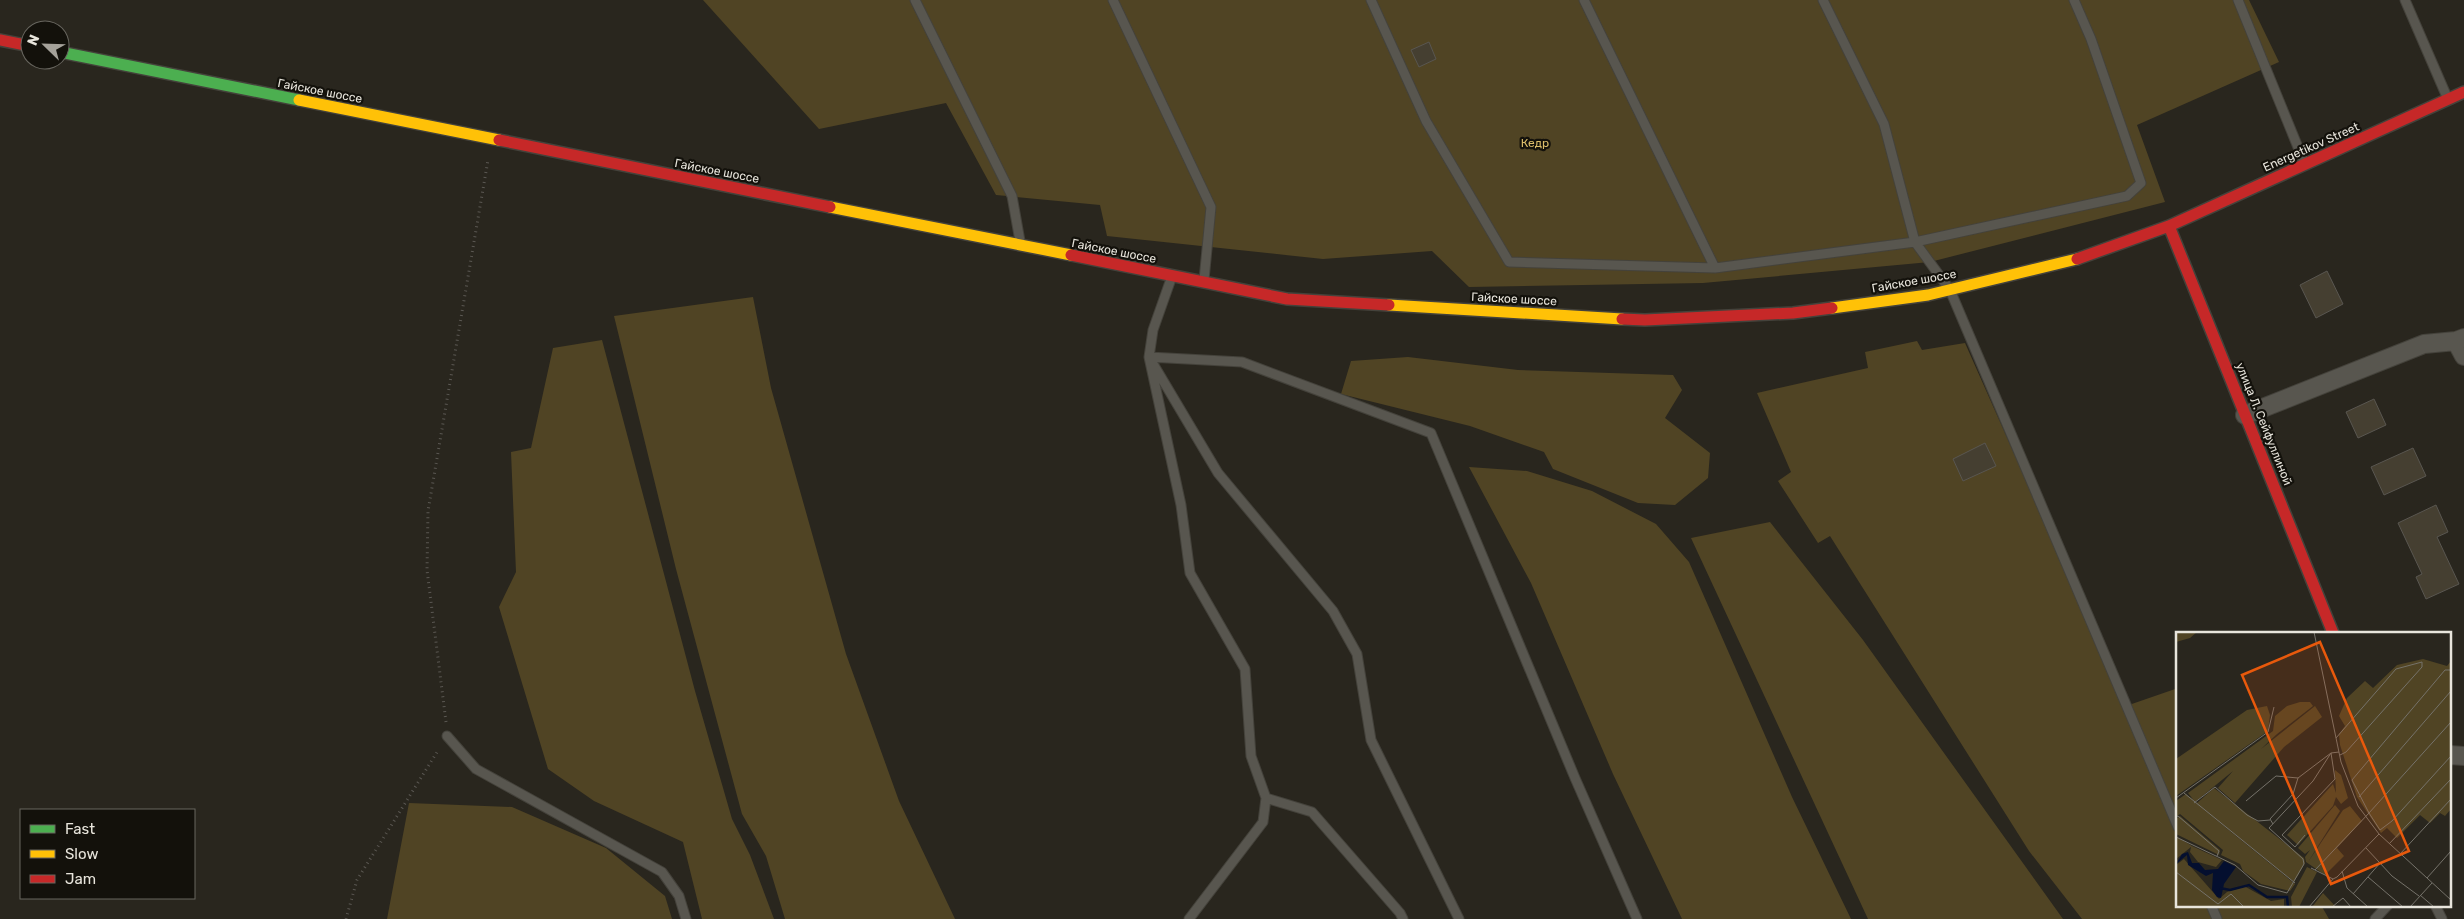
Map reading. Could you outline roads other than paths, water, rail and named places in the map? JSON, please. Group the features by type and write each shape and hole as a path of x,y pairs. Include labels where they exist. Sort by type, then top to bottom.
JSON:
{"main road":[{"path":"0,40 20,44"},
{"name":"Гайское шоссе","path":"70,54 1287,299 1645,320 1793,313 1928,295 1950,290 2064,263 2169,226"},
{"name":"Energetikov Street","path":"2169,226 2464,92"},
{"name":"улица Л. Сейфуллиной","path":"2169,226 2333,632"}],"street":[{"path":"2245,415 2424,344 2461,345"}],"lane":[{"path":"915,0 1012,196 1021,246"},
{"path":"1113,0 1211,207 1204,282"},
{"path":"1371,0 1426,121 1509,262 1715,268 1914,242 2126,196 2141,183 2091,39 2074,0"},
{"path":"1584,0 1715,268"},
{"path":"1823,0 1884,124 1914,242 1950,290 2176,822"},
{"path":"2238,0 2306,164"},
{"path":"2405,0 2448,99"},
{"path":"1172,276 1154,330 1149,357 1181,505 1190,573 1245,669 1251,756 1266,798 1262,822 1189,919"},
{"path":"1149,357 1218,473 1333,611 1357,654 1371,740 1459,919"},
{"path":"1149,357 1242,362 1431,433 1575,778 1637,919"},
{"path":"447,736 476,769 662,872 679,896 686,919"},
{"path":"1266,798 1312,812 1400,913 1403,919"},
{"path":"2211,906 2217,919"},
{"path":"2375,919 2387,906"},
{"path":"2436,906 2442,919"}],"park label":[{"name":"Кедр","path":"1535,143"}]}
